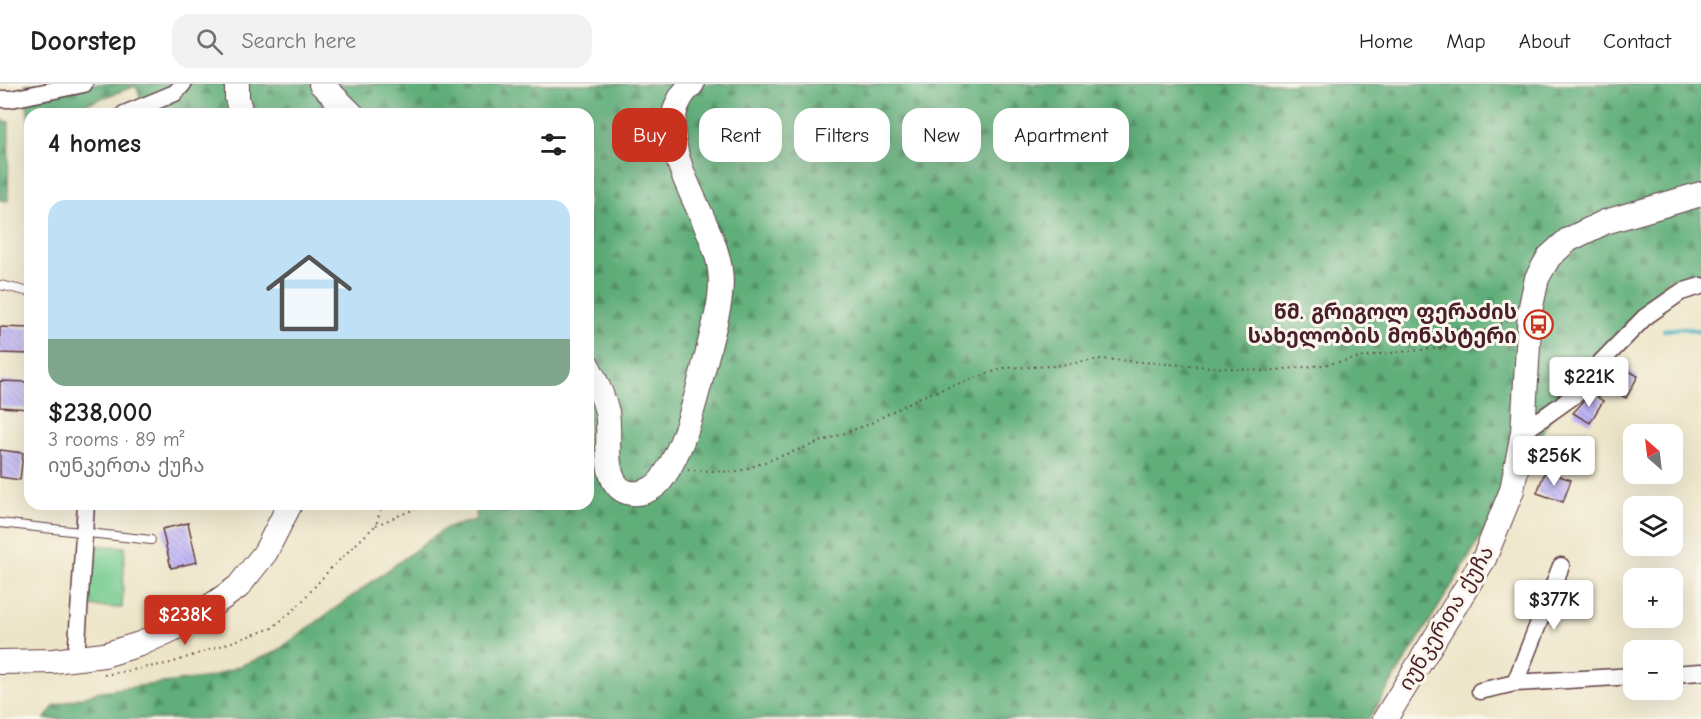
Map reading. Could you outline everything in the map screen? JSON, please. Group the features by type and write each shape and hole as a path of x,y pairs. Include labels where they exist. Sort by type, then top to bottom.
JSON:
{"main road":[{"path":"237,84 240,108"},
{"path":"321,84 346,108"},
{"path":"594,377 601,390 607,414 610,475 617,486 629,492 642,493 659,484 669,469 687,425 720,300 720,270 715,247 678,162 673,136 677,104 692,84"},
{"name":"იუნკერთა ქუჩა","path":"1384,719 1484,559 1512,490 1523,432 1530,311 1537,278 1549,257 1568,240 1605,222 1701,195"},
{"path":"0,663 76,659 104,655 140,644 188,622 238,587 265,553 287,510"}],"street":[{"path":"0,99 11,99 84,84"},
{"path":"139,108 175,93 183,84"},
{"path":"1523,432 1579,393 1597,366 1645,317 1681,292 1701,286"},
{"path":"76,659 86,510"},
{"path":"1515,683 1561,566"},
{"path":"1683,673 1701,672"},
{"path":"1480,691 1515,683 1623,677"}],"lane":[{"path":"0,285 24,291"},
{"path":"0,523 152,540"}],"path":[{"path":"669,469 737,472 867,425 920,396 1005,368 1054,366 1101,359 1266,371 1289,369 1380,354 1442,348 1530,311"},
{"path":"376,525 380,510"},
{"path":"103,675 171,663 272,628 297,607 330,569 376,525 412,510"}],"green space":[{"path":"25,84 1701,84 1701,275 1669,279 1557,407 1460,572 1369,719 45,719 54,706 101,691 211,677 274,653 446,528 476,520 477,510 594,510 594,108 145,108 136,86 74,108 27,108"},
{"path":"0,120 9,122 8,201 0,200"},
{"path":"90,545 125,547 122,608 87,606"}],"building":[{"path":"0,327 24,328 24,354 0,353"},
{"path":"1620,366 1638,376 1626,398 1608,388"},
{"path":"0,381 24,382 24,409 0,407"},
{"path":"1591,393 1603,401 1590,423 1573,413"},
{"path":"0,450 23,453 20,480 0,477"},
{"path":"1545,471 1571,480 1563,502 1537,493"},
{"path":"188,523 197,562 171,568 162,529"}],"waterway":[{"path":"1664,330 1685,328 1701,332"}],"place":[{"name":"წმ. გრიგოლ ფერაძის სახელობის მონასტერი","path":"1538,324"}]}
